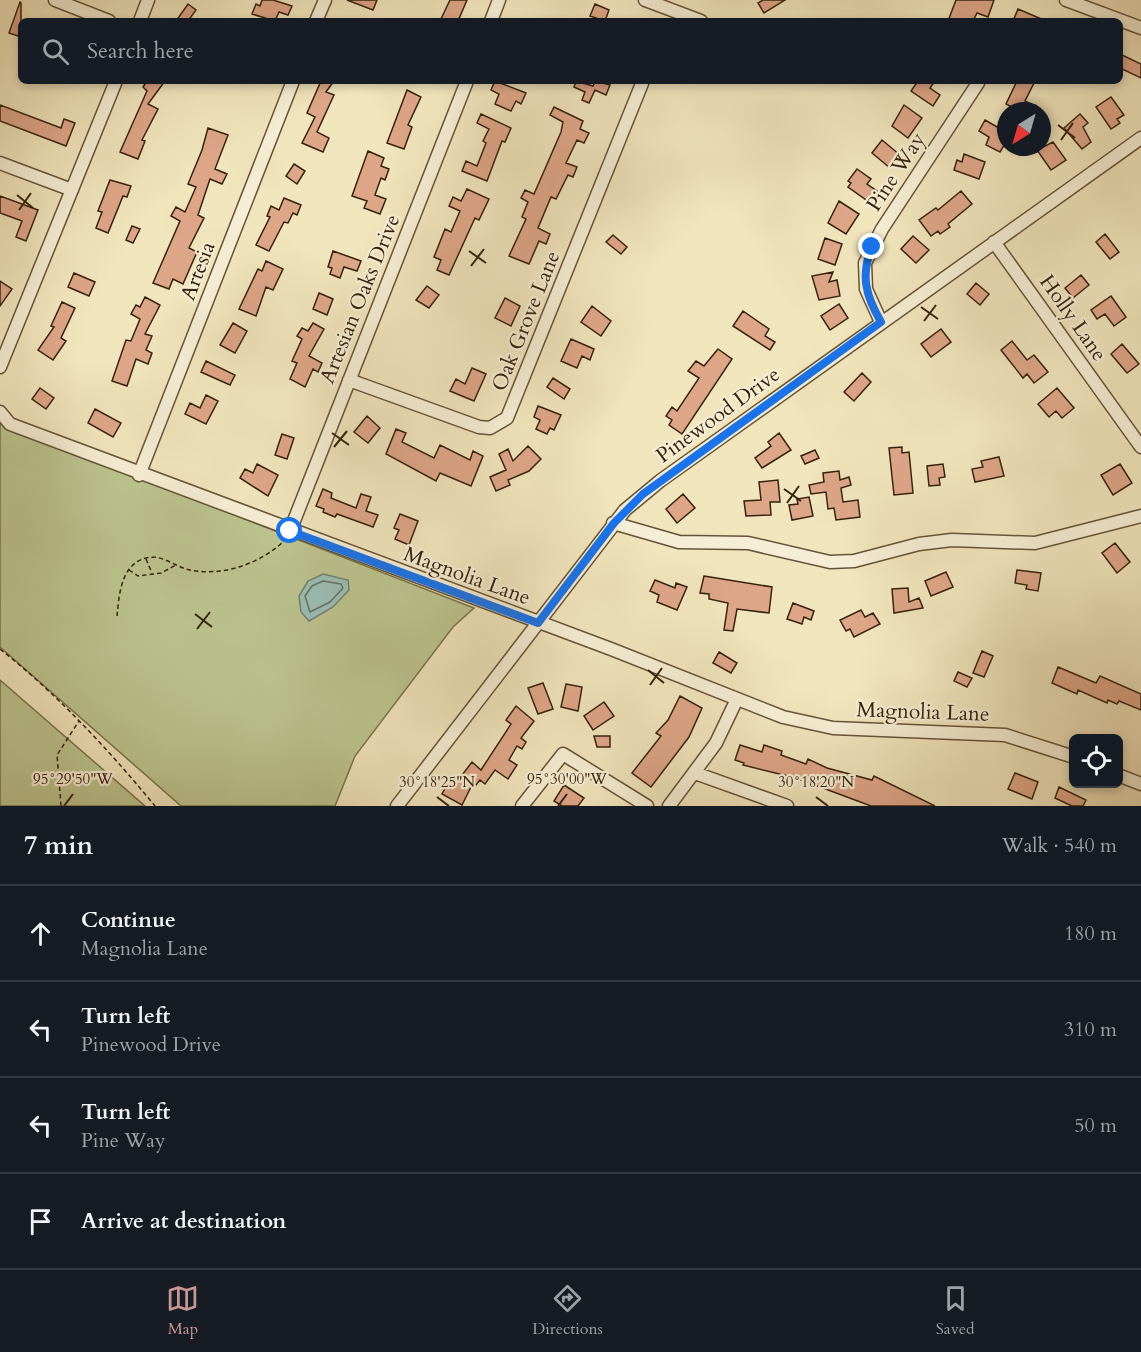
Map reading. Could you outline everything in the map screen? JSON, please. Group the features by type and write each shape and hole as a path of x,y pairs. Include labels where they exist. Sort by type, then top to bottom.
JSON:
{"street":[{"path":"54,0 101,18"},
{"path":"141,18 148,0"},
{"path":"317,18 325,0"},
{"path":"492,18 499,0"},
{"path":"645,0 669,15 685,18"},
{"path":"1066,0 1114,18"},
{"path":"1123,21 1141,28"},
{"path":"0,367 4,346 72,190 115,84"},
{"name":"Artesia","path":"139,475 292,84"},
{"name":"Artesian Oaks Drive","path":"290,531 466,84"},
{"name":"Oak Grove Lane","path":"349,380 479,427 490,428 507,418 642,84"},
{"name":"Pine Way","path":"881,322 866,289 864,278 868,255 915,177 977,84"},
{"name":"Pinewood Drive","path":"397,806 614,523 660,481 1141,138"},
{"path":"0,163 72,190"},
{"name":"Holly Lane","path":"994,242 1141,447"},
{"name":"Magnolia Lane","path":"0,412 10,424 139,475 737,699 814,725 1005,735 1069,756"},
{"path":"614,523 679,542 748,543 816,560 854,561 919,544 952,540 1035,543 1141,516"},
{"path":"669,806 716,743 737,699"},
{"path":"522,806 562,754 647,806"},
{"path":"695,773 787,806"},
{"path":"1123,777 1141,784"}],"path":[{"path":"117,616 119,588 129,570 145,558 162,558 186,569 210,571 246,566 274,550 285,541 290,531"},
{"path":"145,558 153,574"},
{"path":"129,570 138,576 153,574 177,565"},
{"path":"0,649 112,754 155,806"},
{"path":"61,806 57,755 79,721"}],"green space":[{"path":"0,424 474,608 453,627 355,756 335,806 181,806 0,647"},
{"path":"0,680 145,806 0,806"}],"water":[{"path":"323,574 348,580 349,590 333,607 309,621 301,612 299,596 308,581"}],"building":[{"path":"262,0 273,0 292,6 288,15 279,12 276,18 265,18 252,14 256,4 260,6"},
{"path":"347,0 377,0 373,10"},
{"path":"450,0 467,0 459,18 441,18"},
{"path":"763,0 785,0 764,13 758,3"},
{"path":"956,0 994,0 988,17 977,13 974,18 949,18"},
{"path":"20,2 21,18 18,18 18,36 9,33"},
{"path":"188,4 196,10 190,18 178,18"},
{"path":"595,4 609,10 606,18 590,16"},
{"path":"1018,9 1039,18 1014,18"},
{"path":"1123,55 1141,64 1141,78 1123,69"},
{"path":"145,84 163,84 148,104 158,109 142,140 145,141 138,159 120,152 147,91 143,87"},
{"path":"320,84 332,84 326,92 334,95 317,132 329,138 323,152 302,143 315,117 307,113"},
{"path":"494,84 503,84 526,93 521,104 516,101 511,111 495,104 499,94 491,90"},
{"path":"575,84 610,85 606,95 595,90 589,103 582,100 585,92 574,87"},
{"path":"916,84 933,84 930,88 940,95 933,106 911,91"},
{"path":"1016,84 1034,84 1025,101 1027,102 1007,102"},
{"path":"407,90 421,97 408,125 412,127 404,149 387,143"},
{"path":"1111,97 1124,115 1117,119 1120,123 1111,129 1096,107"},
{"path":"0,105 61,128 64,119 75,123 66,146 0,121"},
{"path":"904,105 922,118 908,138 892,126"},
{"path":"554,107 583,121 580,129 589,133 584,143 577,140 566,163 577,167 573,177 568,175 556,199 551,197 538,228 550,234 546,244 539,241 529,264 509,256 526,219 522,217 528,202 521,198 525,190 534,194 561,132 563,122 550,115"},
{"path":"481,114 511,128 505,142 502,141 487,181 462,171 466,161 477,166 486,143 483,141 489,129 477,123"},
{"path":"1080,114 1088,123 1083,127 1091,142 1082,149 1064,128"},
{"path":"985,120 997,127 997,150 986,145 989,137 979,131"},
{"path":"208,128 228,135 215,169 227,174 222,184 210,179 198,215 204,218 189,248 197,252 183,284 173,279 169,289 153,283 180,221 171,216 176,207 185,212 196,187 188,184"},
{"path":"882,140 900,155 890,168 872,153"},
{"path":"1053,142 1066,160 1051,170 1041,156 1051,156 1051,143"},
{"path":"368,151 384,158 381,166 389,169 385,180 381,178 375,195 386,199 380,214 364,208 367,201 352,196"},
{"path":"964,154 985,162 979,179 954,170 957,160 962,162"},
{"path":"294,164 305,171 297,184 286,176"},
{"path":"857,169 871,179 867,184 877,191 869,202 848,187 851,183 848,181"},
{"path":"110,180 131,186 127,197 123,196 108,233 96,228 102,212 98,211"},
{"path":"467,189 489,199 479,220 475,218 449,275 437,270 441,260 434,257 445,229 451,232 460,211 449,206 453,197 461,201"},
{"path":"961,191 972,204 948,224 950,227 940,234 938,231 931,236 919,220 936,208 938,210"},
{"path":"0,196 38,210 26,241 16,237 22,221 0,213"},
{"path":"284,198 301,205 297,215 293,213 288,223 284,222 269,251 256,245 270,217 267,216 271,206 279,210"},
{"path":"839,201 859,214 846,234 828,223"},
{"path":"132,226 140,229 133,243 126,240"},
{"path":"1105,234 1119,252 1110,259 1096,242"},
{"path":"613,235 627,247 621,254 606,242"},
{"path":"913,236 929,250 916,263 901,249"},
{"path":"825,238 842,244 835,265 818,259"},
{"path":"333,251 361,261 357,271 344,267 340,278 330,274 332,268 328,267"},
{"path":"266,261 283,269 273,290 266,287 256,316 239,309 258,269 262,271"},
{"path":"833,272 829,282 837,280 840,296 819,300 812,276"},
{"path":"74,273 95,282 89,296 68,287"},
{"path":"1081,275 1089,285 1073,298 1065,288"},
{"path":"0,281 12,289 0,306"},
{"path":"976,283 989,294 980,305 967,294"},
{"path":"427,286 439,295 429,308 416,300"},
{"path":"319,293 333,299 327,315 313,309"},
{"path":"1111,296 1126,317 1114,326 1105,314 1097,319 1091,310"},
{"path":"145,297 160,305 145,334 152,336 146,350 152,353 148,364 136,359 127,386 112,381 126,340 131,341 140,319 131,314 136,305 140,307"},
{"path":"505,298 520,306 511,326 495,318"},
{"path":"62,302 75,308 61,338 66,341 53,360 38,350 54,327 51,326"},
{"path":"839,304 848,318 830,330 821,316"},
{"path":"592,306 611,321 601,336 581,322"},
{"path":"743,311 769,329 765,336 775,342 770,350 733,326"},
{"path":"233,323 247,331 235,353 220,345"},
{"path":"313,323 324,329 309,356 322,363 318,372 313,369 305,387 290,379 297,363 292,361 302,339 297,336 302,328 308,331"},
{"path":"941,329 951,342 931,357 921,344"},
{"path":"571,339 594,349 590,360 582,356 577,368 561,361"},
{"path":"1012,341 1027,360 1034,355 1048,372 1034,383 1027,374 1023,378 1001,350"},
{"path":"1122,344 1139,364 1127,373 1111,354"},
{"path":"718,349 732,359 682,434 669,425 672,420 666,416 672,407 677,411 699,378 688,371 696,361 704,366"},
{"path":"206,361 235,375 230,385 201,372"},
{"path":"472,368 486,374 474,401 450,391 456,379 465,384"},
{"path":"862,373 871,382 854,401 844,392"},
{"path":"553,378 570,389 564,399 547,387"},
{"path":"40,388 54,398 46,409 32,399"},
{"path":"1057,388 1074,408 1062,418 1056,411 1049,417 1038,404"},
{"path":"206,395 218,401 206,424 185,414 190,403 200,408"},
{"path":"538,406 561,415 554,430 550,428 547,434 536,429 540,420 534,417"},
{"path":"95,409 121,423 113,437 88,423"},
{"path":"367,416 380,428 368,443 354,432"},
{"path":"396,429 406,433 402,442 434,458 440,445 470,460 473,451 483,456 471,486 440,473 436,481 386,454"},
{"path":"779,433 791,450 762,468 755,458 771,446 768,442"},
{"path":"282,434 294,438 287,459 275,455"},
{"path":"528,446 541,459 529,471 508,480 510,485 496,491 490,477 506,470 499,454 508,449 513,461"},
{"path":"902,447 902,453 909,452 913,493 894,495 889,448"},
{"path":"815,450 819,458 805,464 801,456"},
{"path":"999,457 1004,476 975,482 972,469 983,467 981,461"},
{"path":"257,464 278,475 268,496 240,478 245,469 253,473"},
{"path":"943,464 945,477 939,478 940,485 929,486 927,466"},
{"path":"1120,464 1132,483 1113,495 1101,475"},
{"path":"839,471 840,480 849,477 851,485 841,488 843,502 858,500 860,517 836,520 834,508 828,509 826,492 811,494 809,485 824,482 823,473"},
{"path":"778,480 780,502 770,502 771,515 746,516 744,501 761,500 759,482"},
{"path":"323,489 332,493 331,498 356,508 361,494 371,497 366,511 378,515 373,527 337,514 335,517 323,512 324,509 316,506"},
{"path":"683,494 695,508 677,523 666,509"},
{"path":"809,497 813,516 792,520 789,505 798,504 797,499"},
{"path":"400,514 418,521 409,545 395,539 399,530 394,528"},
{"path":"1115,543 1130,562 1117,573 1102,553"},
{"path":"1017,570 1041,573 1038,591 1026,589 1027,585 1015,583"},
{"path":"946,572 953,587 931,596 925,581"},
{"path":"704,576 772,587 769,613 737,609 733,631 724,630 728,603 709,599 709,594 700,593"},
{"path":"655,580 675,588 676,583 687,587 677,610 657,602 659,595 650,591"},
{"path":"908,588 909,602 919,598 923,608 894,613 892,589"},
{"path":"793,603 814,611 811,620 804,617 802,624 787,619"},
{"path":"861,610 865,617 873,613 880,624 854,637 850,629 846,631 840,620"},
{"path":"982,651 993,656 984,677 973,673"},
{"path":"719,652 737,663 731,673 713,663"},
{"path":"1058,667 1096,683 1100,676 1141,694 1141,710 1119,701 1117,704 1108,700 1107,703 1078,690 1077,694 1052,683"},
{"path":"958,672 972,678 967,687 954,681"},
{"path":"543,683 553,709 538,714 528,688"},
{"path":"566,684 582,687 578,711 561,707"},
{"path":"680,696 702,708 689,737 651,787 632,773 661,736 656,733 668,720"},
{"path":"604,702 614,716 593,730 584,716"},
{"path":"516,706 534,721 521,738 526,742 522,749 517,746 509,760 517,765 508,779 495,770 485,784 480,780 476,785 473,783 462,805 442,794 450,779 456,783 472,762 481,770 511,724 506,720"},
{"path":"594,736 610,736 610,747 597,747"},
{"path":"740,745 762,752 764,745 782,751 781,755 806,764 808,759 827,768 872,780 874,776 935,806 871,806 796,778 743,765 744,763 735,760"},
{"path":"1015,773 1038,782 1032,799 1008,789"},
{"path":"564,785 584,798 578,806 562,806 554,801"},
{"path":"1059,787 1086,800 1083,806 1072,806 1055,798"}],"route":[{"path":"290,531 538,623 614,523 643,494 881,322 870,304 864,278 865,263 872,247"}]}
